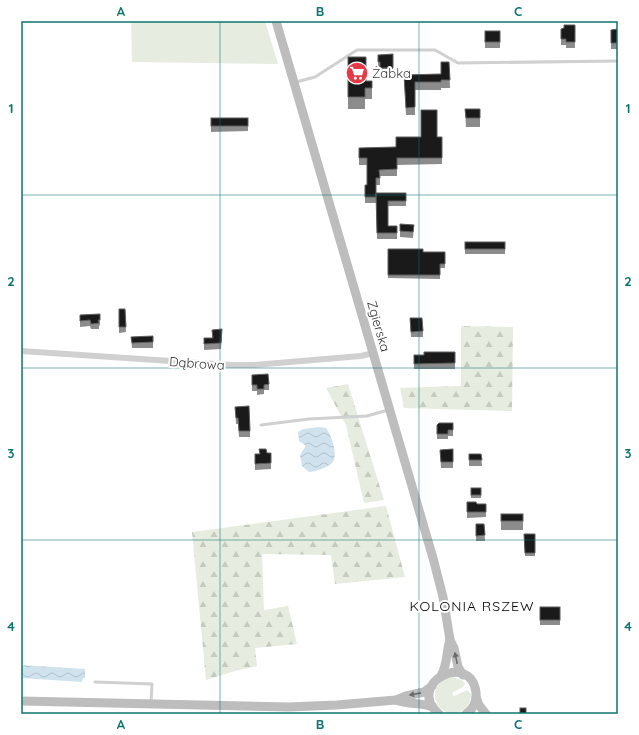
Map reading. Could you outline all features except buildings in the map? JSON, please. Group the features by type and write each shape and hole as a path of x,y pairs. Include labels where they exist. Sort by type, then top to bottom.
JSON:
{"main road":[{"name":"Zgierska","path":"276,21 439,581 450,640 454,648 458,667 463,675 473,684 479,705 486,714"},
{"name":"Zgierska","path":"441,676 446,665 447,648 450,640"},
{"path":"21,701 289,707 337,705 396,700 424,692 441,676 450,673 463,675"},
{"path":"432,686 430,699 438,712"},
{"path":"466,714 474,705 476,696"},
{"path":"396,700 407,703 427,704 438,712"}],"street":[{"name":"Dąbrowa","path":"21,351 246,365 361,356 373,353"}],"lane":[{"path":"294,82 315,77 357,50 435,50 458,63 618,61"},
{"path":"261,425 309,418 367,416 390,410"},
{"path":"95,682 152,684 152,704"}],"green space":[{"path":"131,21 265,21 278,64 132,62"},
{"path":"461,326 513,327 512,411 404,408 400,388 461,386"},
{"path":"348,384 384,500 364,503 346,425 326,388"},
{"path":"386,506 405,577 335,584 331,555 262,554 264,610 288,606 297,644 255,648 257,666 206,680 192,532"},
{"path":"452,677 462,680 465,684 463,687 452,693 454,696 467,690 471,694 467,707 455,713 441,709 435,695 436,688 442,682"}],"water":[{"path":"320,427 326,428 330,435 334,445 334,460 325,468 309,472 302,466 300,455 305,445 299,441 298,432 303,429"},
{"path":"21,665 85,669 85,678 83,678 82,682 21,678"}],"place":[{"name":"Żabka","path":"357,73"}],"district":[{"name":"KOLONIA RSZEW","path":"472,606"}]}
